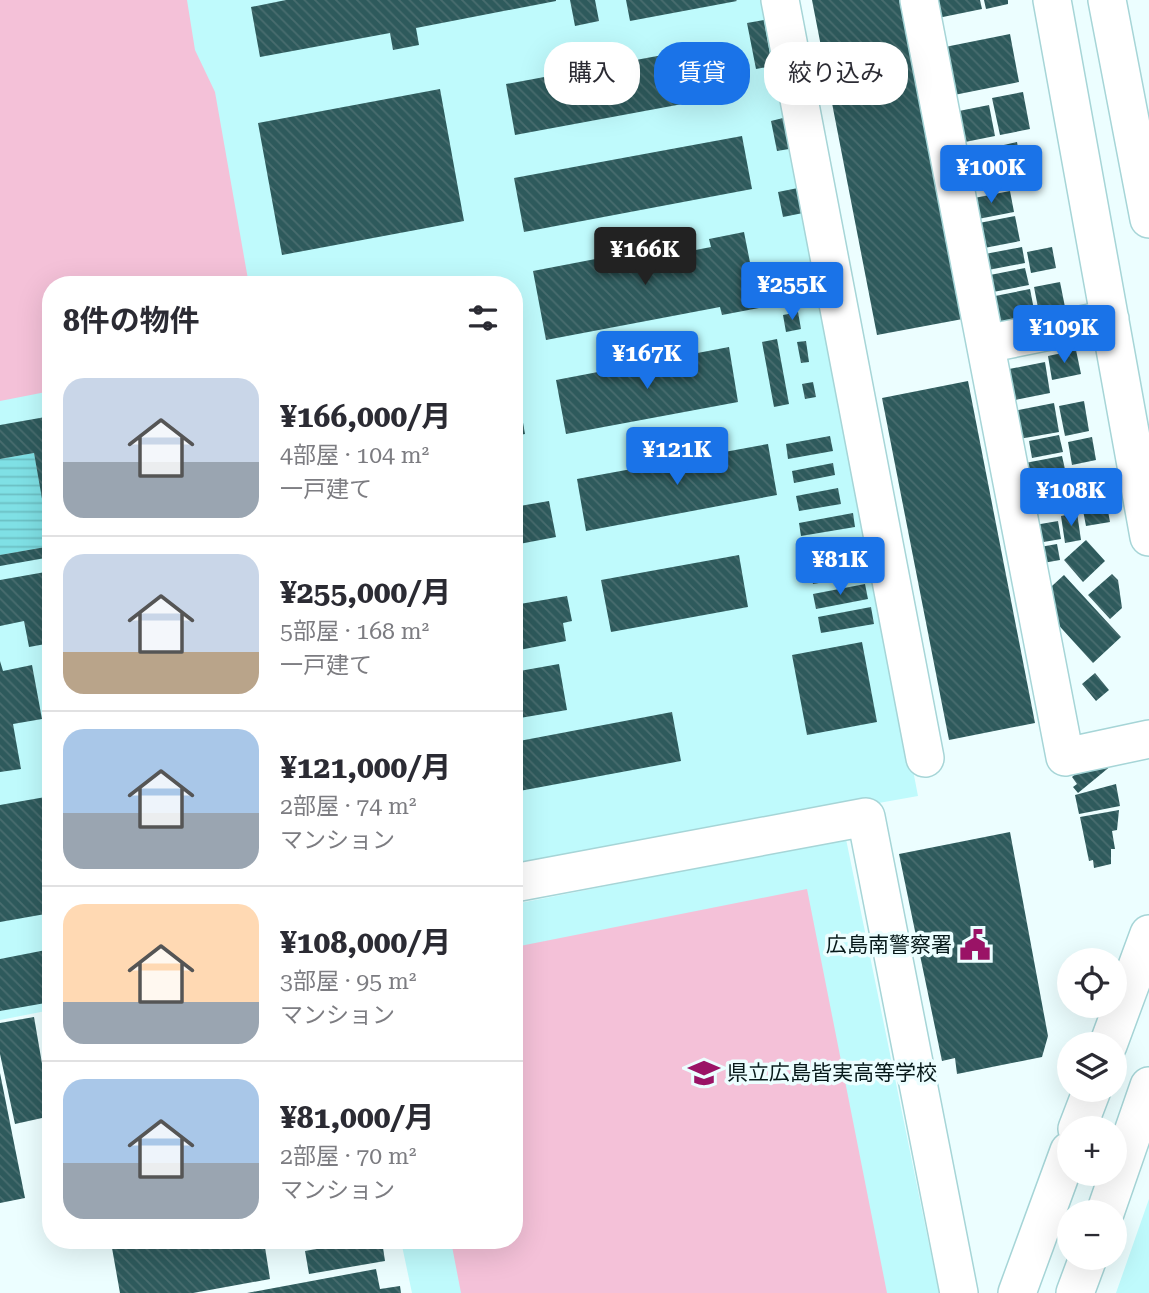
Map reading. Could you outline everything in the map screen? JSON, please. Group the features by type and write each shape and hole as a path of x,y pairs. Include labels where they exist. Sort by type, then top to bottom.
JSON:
{"street":[{"path":"780,0 925,758"},
{"path":"919,0 1065,757 1149,739"},
{"path":"1052,0 1149,537"},
{"path":"1107,0 1137,91 1149,219"},
{"path":"986,344 1110,319"},
{"path":"523,881 866,817 958,1293"},
{"path":"1113,1032 1149,934"},
{"path":"1112,1200 1138,1155 1149,1086"},
{"path":"1017,1293 1057,1184"},
{"path":"1075,1293 1084,1270"}],"shaded area":[{"path":"0,0 765,0 773,42 764,42 764,105 785,105 918,796 523,867 523,276 42,276 42,1012 0,1020"},
{"path":"0,0 187,0 195,50 215,92 247,276 42,276 42,393 0,401"},
{"path":"34,453 42,497 42,548 0,555 0,459"},
{"name":"県立広島皆実高等学校","path":"846,839 939,1293 412,1293 403,1249 523,1249 523,902"},
{"name":"県立広島皆実高等学校","path":"807,889 887,1293 461,1293 453,1249 523,1249 523,945"},
{"path":"1149,1199 1149,1293 1116,1293 1124,1270 1127,1270 1127,1262"}],"building":[{"path":"286,0 556,1 416,28 419,45 393,50 390,33 260,57 251,7"},
{"path":"570,0 595,0 599,21 575,26"},
{"path":"626,0 736,0 737,1 630,21"},
{"path":"812,0 906,0 968,318 877,335 832,105 908,105 908,42 820,42"},
{"path":"930,0 980,0 982,9 933,19"},
{"path":"984,0 1008,0 1008,4 986,9"},
{"path":"764,20 768,42 764,42 764,68 756,69 747,23"},
{"path":"1010,34 1019,82 954,95 945,47"},
{"path":"654,57 654,105 677,105 515,135 506,84 544,77 544,105 640,105 640,59"},
{"path":"440,89 464,221 282,255 258,123"},
{"path":"1023,92 1030,129 1000,135 992,98"},
{"path":"989,105 995,136 965,142 959,111"},
{"path":"783,118 789,149 777,151 771,121"},
{"path":"742,136 752,189 524,232 514,178"},
{"path":"1017,142 1023,177 992,183 986,149"},
{"path":"982,149 989,184 968,188 962,153"},
{"path":"798,188 803,213 783,217 778,192"},
{"path":"1010,191 1014,212 973,220 969,199"},
{"path":"1015,216 1020,241 979,249 974,224"},
{"path":"744,232 759,308 722,315 720,307 546,340 533,271 658,247 660,257 711,247 709,239"},
{"path":"1022,247 1025,263 988,270 985,254"},
{"path":"1052,247 1056,268 1031,273 1027,252"},
{"path":"1025,268 1029,285 993,292 990,275"},
{"path":"1060,282 1066,312 1040,318 1034,287"},
{"path":"1030,289 1036,320 996,327 990,297"},
{"path":"798,312 801,329 786,332 783,315"},
{"path":"777,339 789,404 774,407 762,342"},
{"path":"806,341 809,362 801,363 797,342"},
{"path":"729,347 738,402 566,434 556,380"},
{"path":"1076,350 1081,374 1052,380 1048,356"},
{"path":"1045,362 1050,393 1005,402 999,371"},
{"path":"968,381 1035,723 949,740 882,398"},
{"path":"813,382 816,397 805,399 802,384"},
{"path":"1084,401 1089,431 1065,436 1059,406"},
{"path":"1054,403 1059,432 1019,439 1013,411"},
{"path":"42,418 42,499 34,453 0,459 0,425"},
{"path":"1059,435 1063,452 1032,458 1029,441"},
{"path":"830,436 833,451 788,459 786,444"},
{"path":"1092,437 1096,460 1072,465 1068,442"},
{"path":"768,444 777,495 586,531 577,479"},
{"path":"1062,456 1067,478 1028,485 1025,463"},
{"path":"833,463 835,475 794,483 792,471"},
{"path":"838,488 841,504 799,511 796,496"},
{"path":"1105,495 1110,522 1086,526 1081,500"},
{"path":"549,501 556,537 523,543 523,505"},
{"path":"853,513 855,527 801,536 799,523"},
{"path":"1077,513 1081,540 1065,543 1061,516"},
{"path":"1058,521 1061,539 1032,544 1029,526"},
{"path":"857,537 860,551 808,561 805,547"},
{"path":"1086,540 1105,561 1083,582 1064,560"},
{"path":"1057,544 1060,560 1043,563 1040,547"},
{"path":"42,548 42,559 0,566 0,555"},
{"path":"739,555 748,607 611,632 601,580"},
{"path":"862,560 865,575 813,584 810,570"},
{"path":"42,573 42,645 29,647 24,621 0,626 0,580"},
{"path":"1112,574 1118,580 1122,608 1110,619 1088,595"},
{"path":"1064,575 1121,637 1093,663 1043,608 1041,596"},
{"path":"865,584 868,599 816,609 813,594"},
{"path":"567,596 572,621 563,623 566,641 523,649 523,603"},
{"path":"871,607 874,624 821,633 818,617"},
{"path":"862,642 877,722 807,735 792,655"},
{"path":"0,661 3,671 32,665 42,719 13,724 21,769 0,772"},
{"path":"559,664 567,710 523,717 523,670"},
{"path":"1095,673 1109,690 1096,701 1082,684"},
{"path":"672,712 681,761 523,790 523,740"},
{"path":"1087,764 1112,765 1078,793 1073,787 1077,784 1072,777"},
{"path":"1116,784 1120,806 1079,814 1075,795"},
{"path":"42,798 42,915 0,922 0,805"},
{"path":"1119,810 1117,830 1112,831 1115,849 1111,849 1111,864 1094,868 1093,860 1089,861 1080,817"},
{"name":"広島南警察署","path":"1010,832 1048,1036 1042,1057 957,1074 955,1058 942,1061 899,854"},
{"path":"42,951 42,1004 0,1011 0,959"},
{"path":"34,1017 42,1064 42,1118 15,1124 0,1054 0,1023"},
{"path":"0,1073 25,1198 0,1203"},
{"path":"112,1249 265,1249 270,1279 193,1293 120,1293"},
{"path":"383,1249 385,1261 309,1274 305,1251"},
{"path":"376,1269 380,1289 400,1286 401,1293 247,1293"}],"place":[{"name":"広島南警察署","path":"975,945"},
{"name":"県立広島皆実高等学校","path":"704,1073"}]}
